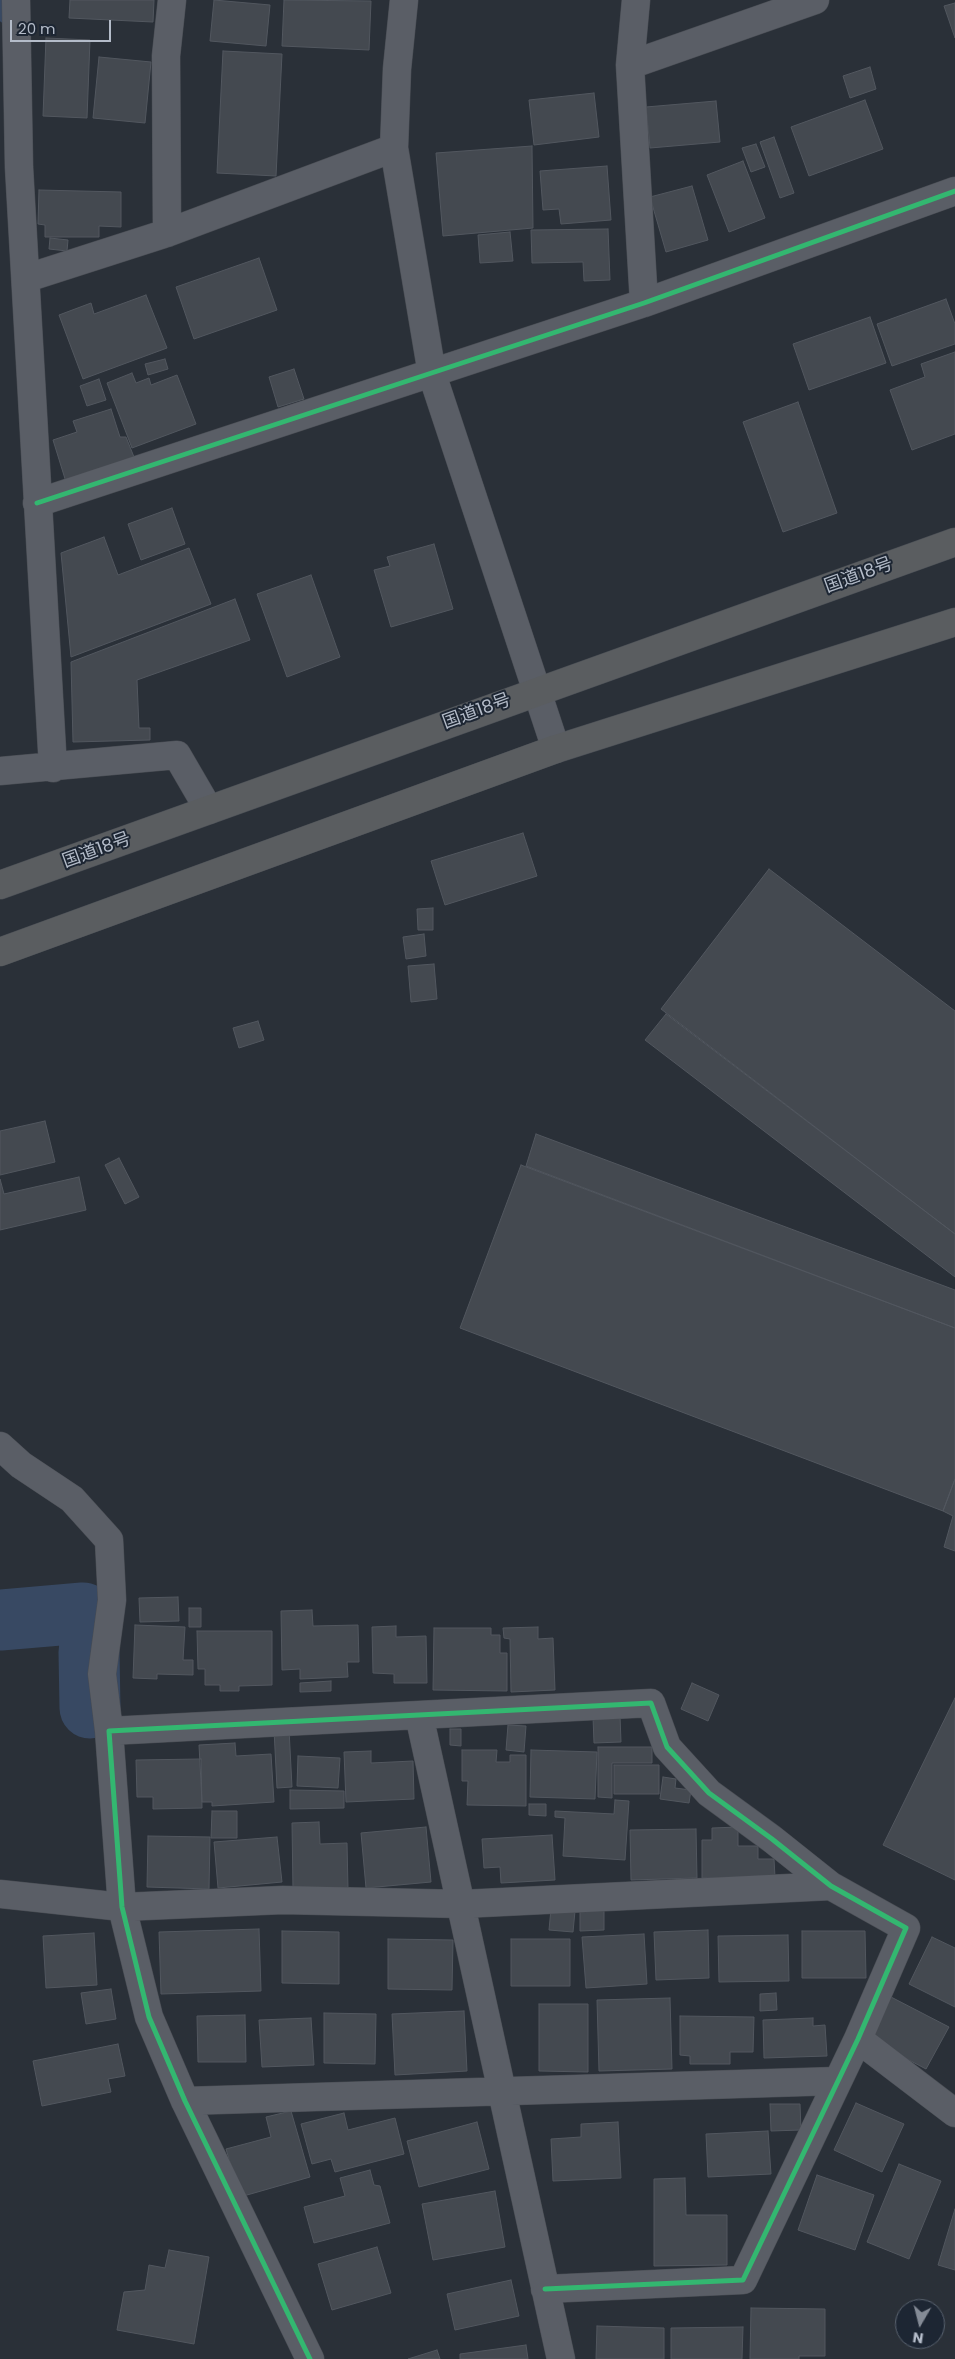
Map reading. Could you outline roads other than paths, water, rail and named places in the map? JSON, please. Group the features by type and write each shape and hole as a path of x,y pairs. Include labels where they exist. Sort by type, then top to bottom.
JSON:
{"highway":[{"name":"国道18号","path":"0,885 538,690 955,542"},
{"path":"0,952 556,749 955,622"}],"street":[{"path":"16,0 10,170 27,278 37,503 53,768"},
{"path":"167,233 166,56 172,0"},
{"path":"404,0 397,69 394,148 432,374 556,749"},
{"path":"636,0 630,65 644,302"},
{"path":"630,65 815,0"},
{"path":"27,278 167,233 394,148"},
{"path":"37,503 432,374 644,302 955,191"},
{"path":"0,771 53,768 177,755 210,810"},
{"path":"0,1446 21,1465 72,1499 109,1540 112,1600 102,1674 122,1907 149,2017 185,2101 310,2359"},
{"path":"108,1731 651,1703 668,1747 709,1793 772,1839 831,1886 906,1928 858,2040 743,2280 545,2289"},
{"path":"420,1715 561,2359"},
{"path":"0,1894 122,1907 283,1900 462,1904 831,1886"},
{"path":"858,2040 955,2113"},
{"path":"185,2101 837,2081"}],"waterway":[{"path":"2,0 4,18"},
{"path":"0,1620 83,1613 89,1637"},
{"path":"89,1652 90,1708"}]}
